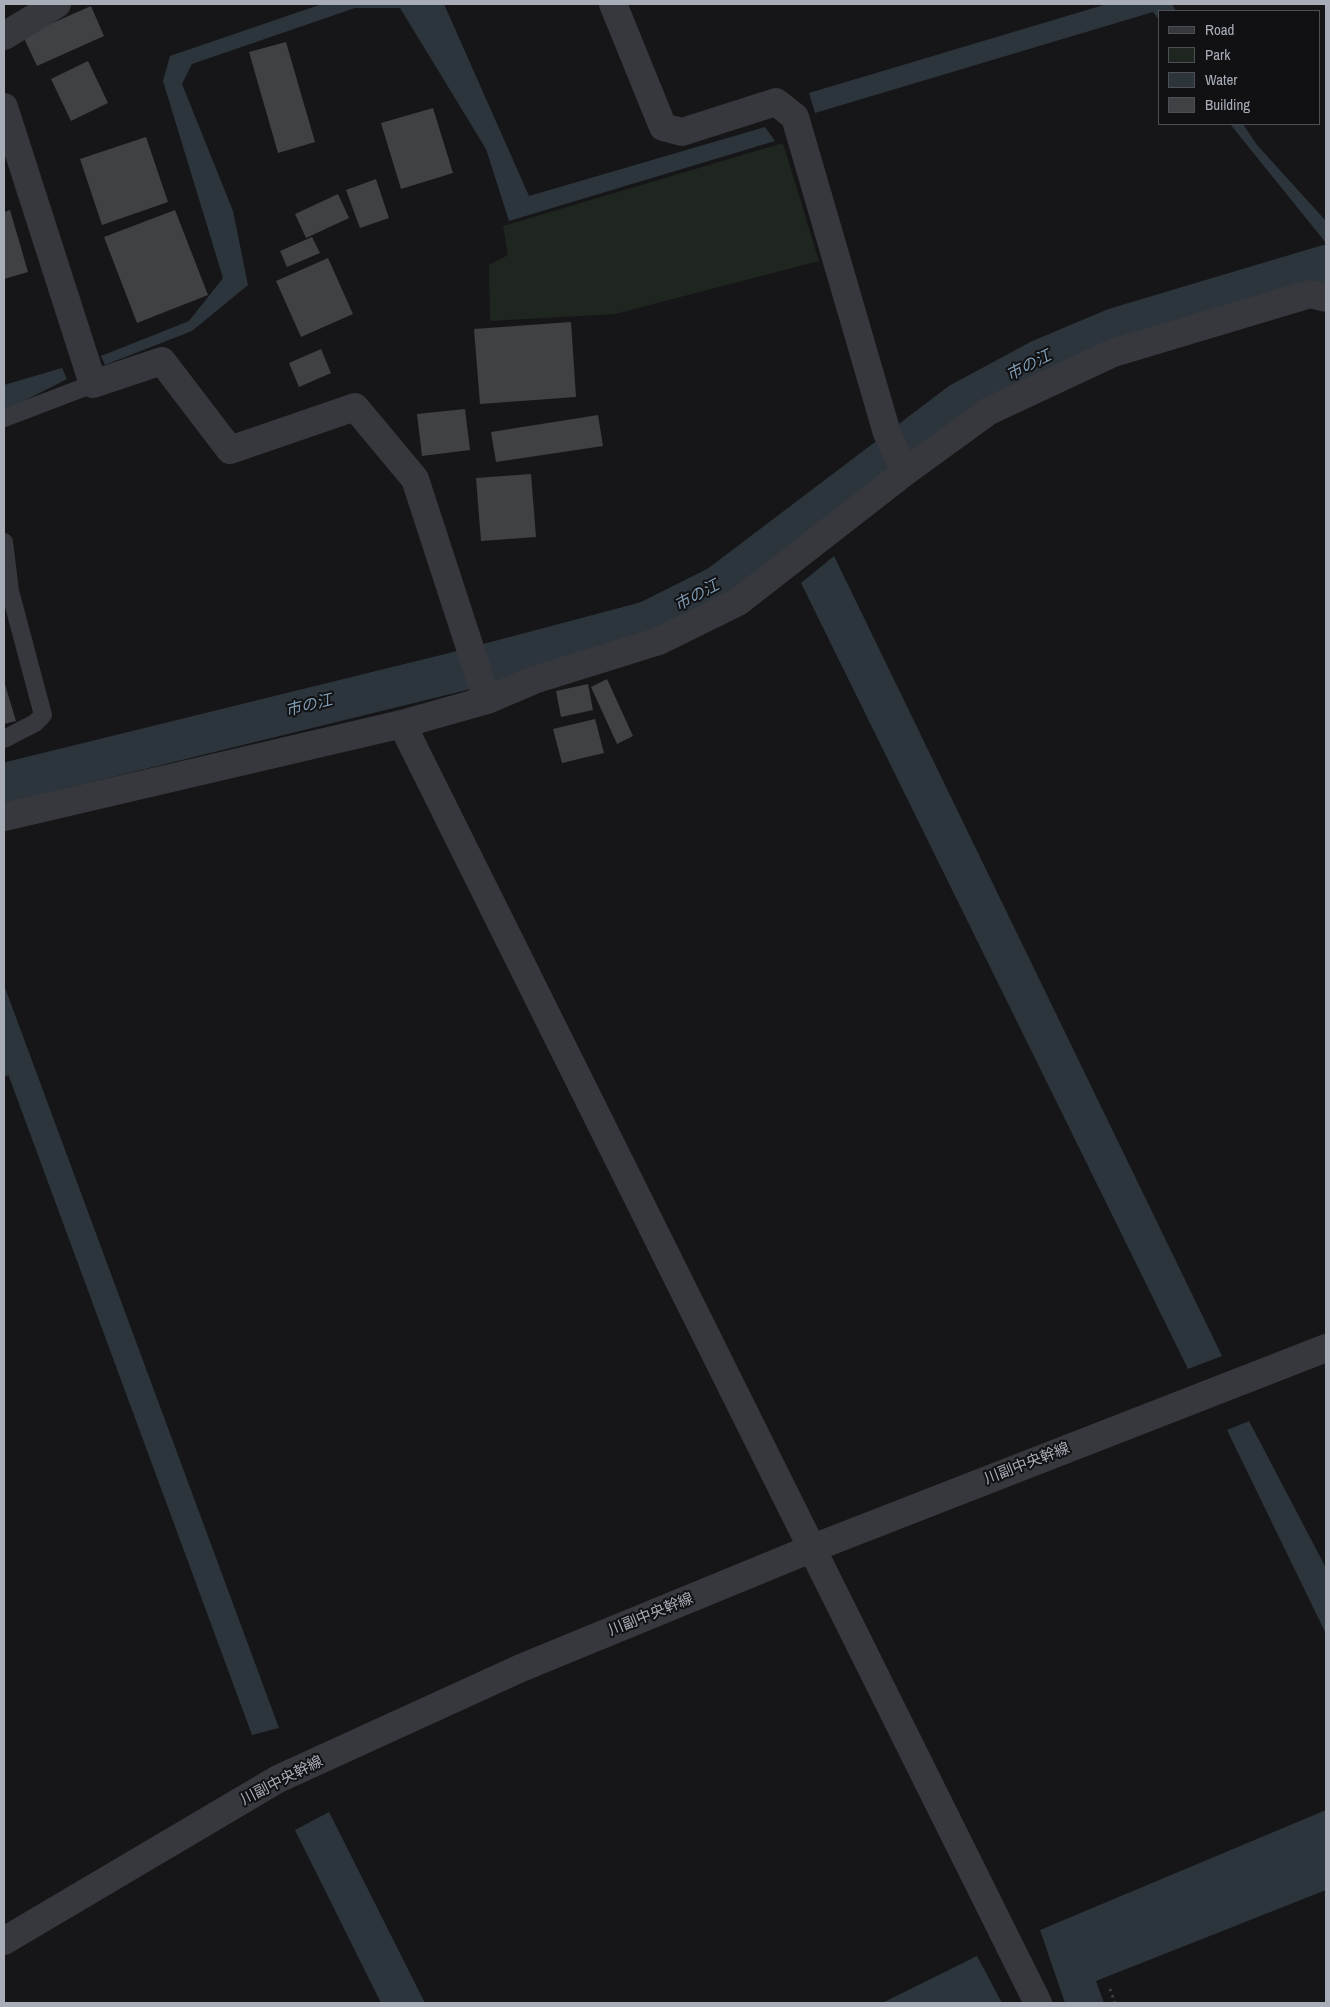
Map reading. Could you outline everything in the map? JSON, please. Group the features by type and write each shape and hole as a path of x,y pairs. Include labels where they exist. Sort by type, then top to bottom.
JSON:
{"street":[{"path":"4,36 57,4"},
{"path":"613,4 663,127 682,132 776,102 795,117 888,433 905,472"},
{"path":"4,107 92,384 162,361 230,450 355,407 415,478 487,700"},
{"path":"4,817 402,724 487,700 534,680 659,641 738,602 905,472 989,411 1113,353 1310,294 1326,298"},
{"path":"402,724 1038,2003"},
{"name":"川副中央幹線","path":"4,1941 278,1779 521,1668 813,1548 1326,1348"}],"lane":[{"path":"4,418 92,384"},
{"path":"4,542 10,591 42,715 35,723 4,739"}],"path":[{"path":"1110,1989 1115,2003"}],"green space":[{"path":"783,143 819,261 615,314 490,321 489,265 508,255 503,226"}],"water":[{"path":"322,4 444,4 529,196 765,127 775,141 509,221 486,149 400,8 355,8 192,64 182,84 233,211 248,285 192,331 105,365 101,356 189,321 223,278 163,81 170,56"},
{"path":"1107,4 1172,4 1175,10 1158,10 1158,19 1153,12 815,113 809,93"},
{"path":"1231,125 1244,125 1257,145 1326,221 1326,243"},
{"path":"62,368 67,379 16,405 4,408 4,385"},
{"path":"834,556 1222,1356 1188,1369 801,583"},
{"path":"4,985 279,1728 252,1735 4,1063"},
{"path":"1249,1421 1326,1568 1326,1634 1227,1430"},
{"path":"1326,1810 1326,1890 1096,1981 1104,2003 1065,2003 1040,1930"},
{"path":"329,1812 425,2003 381,2003 295,1830"},
{"path":"977,1956 1002,2003 882,2003"}],"building":[{"path":"91,6 104,36 37,66 23,36"},
{"path":"286,42 315,142 278,153 249,52"},
{"path":"88,61 108,103 71,121 51,79"},
{"path":"433,108 453,173 401,189 381,123"},
{"path":"146,137 168,202 102,225 80,159"},
{"path":"376,179 389,218 360,228 346,190"},
{"path":"338,194 349,218 306,238 295,214"},
{"path":"10,210 28,272 4,279 4,212"},
{"path":"175,210 208,295 137,323 104,237"},
{"path":"312,237 320,253 287,267 280,251"},
{"path":"328,258 353,314 301,337 276,281"},
{"path":"571,322 576,397 480,404 474,329"},
{"path":"321,349 331,373 299,387 289,363"},
{"path":"465,409 470,450 422,456 417,414"},
{"path":"598,415 603,446 496,462 491,432"},
{"path":"531,474 536,537 481,541 476,478"},
{"path":"607,679 633,736 617,744 591,687"},
{"path":"4,681 16,721 4,724"},
{"path":"588,684 593,710 561,717 556,691"},
{"path":"595,719 604,753 562,763 553,729"}],"waterway":[{"name":"市の江","path":"4,783 452,673 648,621 718,586 961,402 1039,360 1115,328 1326,265"}]}
